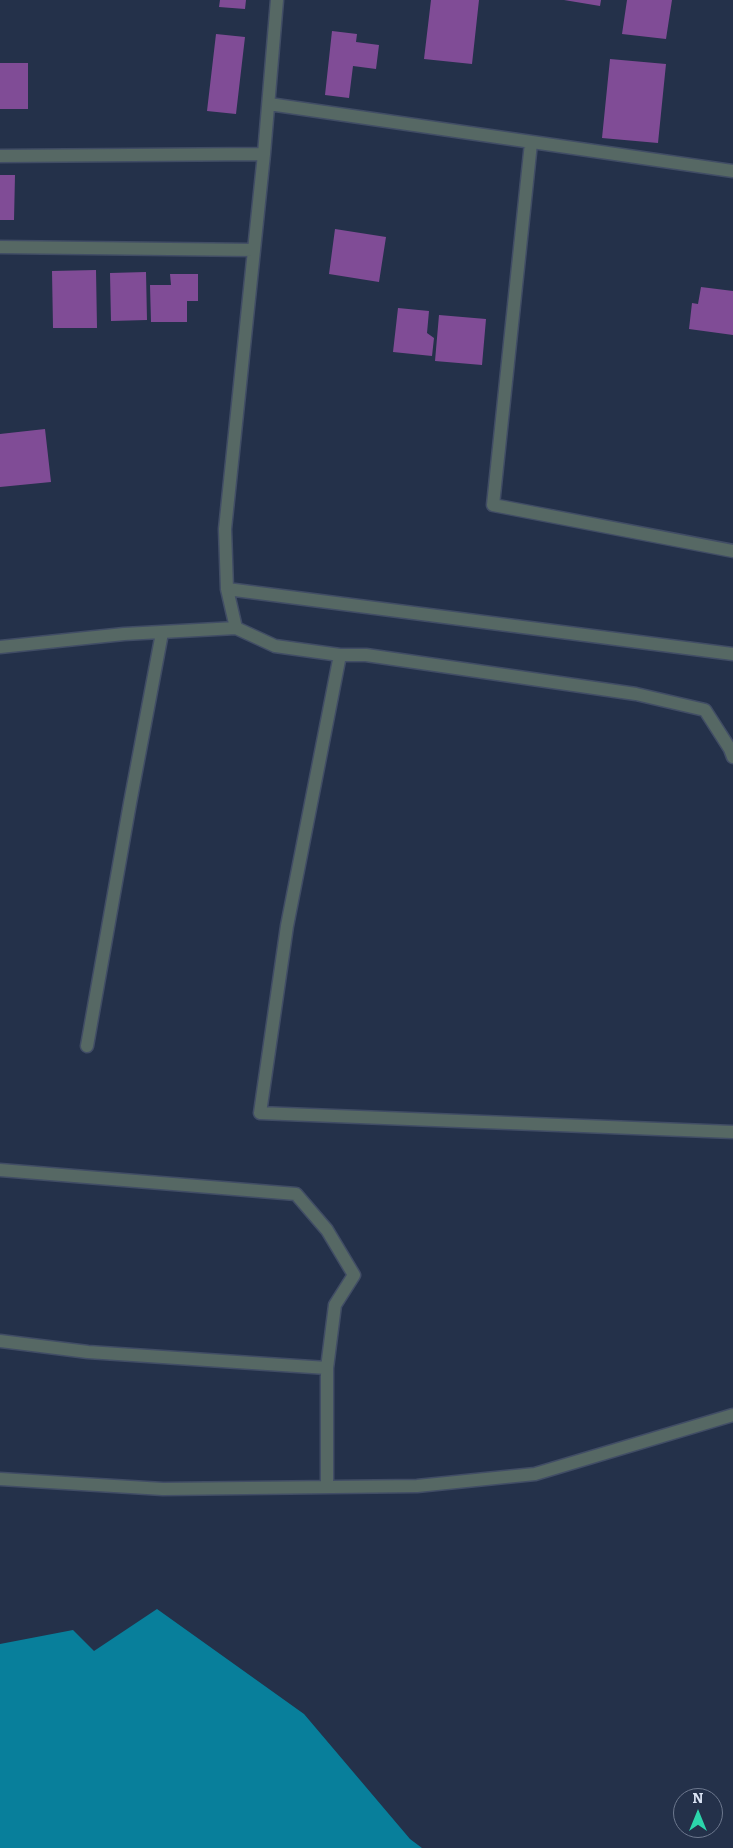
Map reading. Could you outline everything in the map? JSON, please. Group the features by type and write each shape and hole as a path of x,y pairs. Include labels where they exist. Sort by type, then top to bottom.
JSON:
{"street":[{"path":"236,628 227,589 225,529 269,104 277,0"},
{"path":"269,104 733,171"},
{"path":"531,143 493,505 733,552"},
{"path":"0,156 264,154"},
{"path":"0,247 254,250"},
{"path":"227,589 733,654"},
{"path":"0,647 124,634 236,628 275,646 340,655 366,655 636,694 705,710 733,757"},
{"path":"87,1046 162,633"},
{"path":"340,655 287,926 260,1112 733,1132"},
{"path":"0,1170 296,1194 327,1230 354,1275 335,1305 327,1368 327,1487"},
{"path":"0,1341 88,1352 327,1368"},
{"path":"0,1480 163,1489 418,1486 535,1474 733,1415"}],"water":[{"path":"157,1609 304,1714 410,1839 422,1848 0,1848 0,1644 73,1630 94,1651"}],"building":[{"path":"220,0 246,0 245,9 219,7"},
{"path":"431,0 479,0 472,64 424,59"},
{"path":"564,0 601,0 600,6"},
{"path":"627,0 672,0 666,39 622,34"},
{"path":"332,31 357,34 356,42 379,45 376,69 353,66 349,98 325,95"},
{"path":"216,34 245,37 236,114 207,111"},
{"path":"610,59 666,64 658,143 602,138"},
{"path":"0,63 28,63 28,109 0,109"},
{"path":"0,175 15,175 14,220 0,220"},
{"path":"335,229 386,237 379,282 329,274"},
{"path":"96,270 97,328 53,328 52,271"},
{"path":"146,272 147,320 111,321 110,273"},
{"path":"170,274 198,274 198,301 187,301 187,322 151,322 150,285 171,285"},
{"path":"701,287 733,291 733,335 689,329 692,303 698,304"},
{"path":"398,308 429,311 427,333 434,338 432,356 393,352"},
{"path":"439,315 486,319 482,365 435,361"},
{"path":"45,429 51,482 0,487 0,434"}]}
